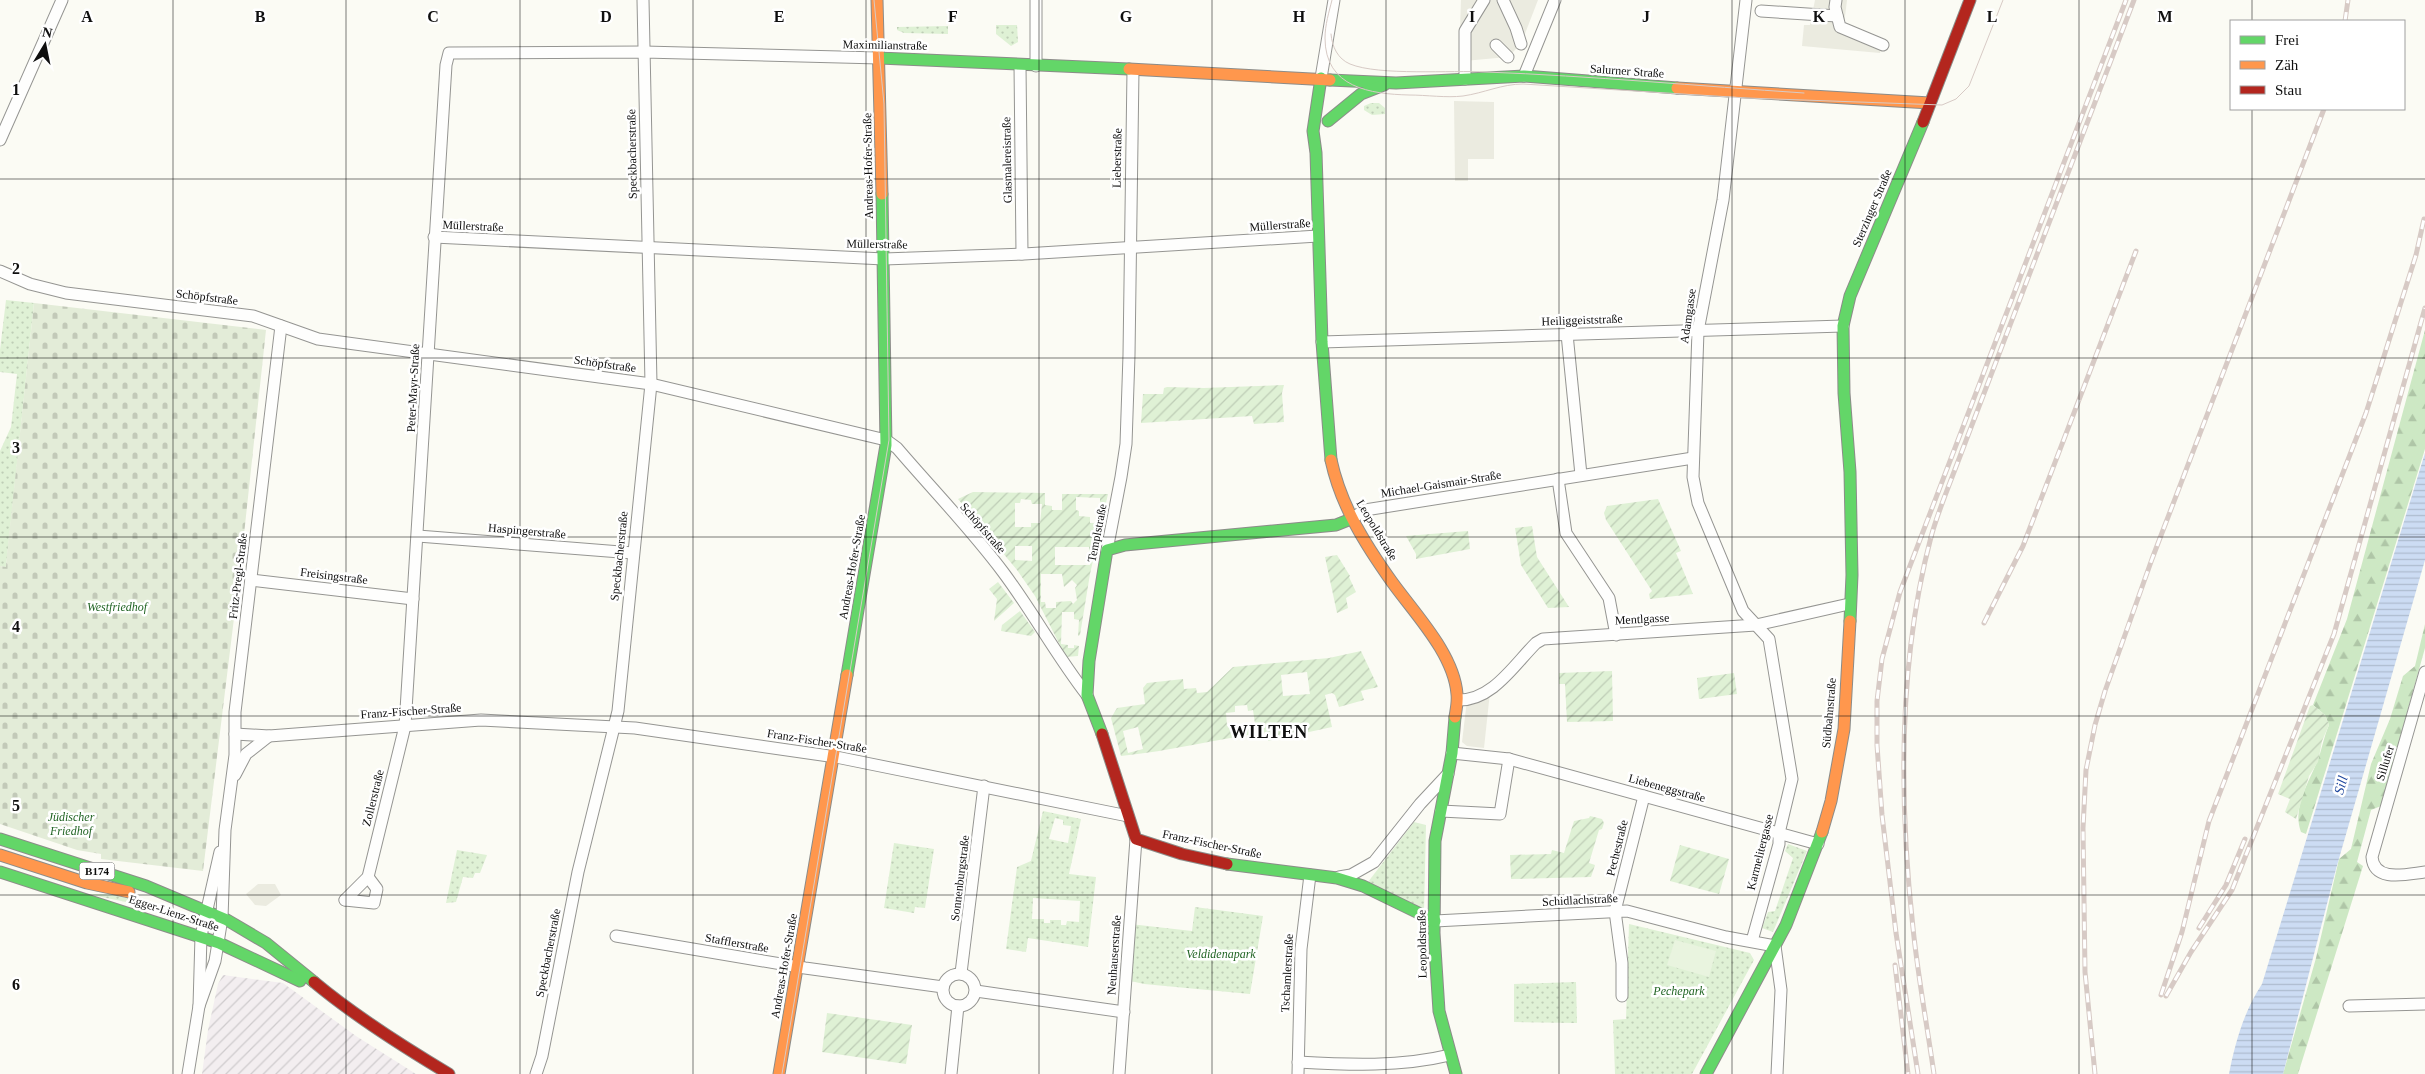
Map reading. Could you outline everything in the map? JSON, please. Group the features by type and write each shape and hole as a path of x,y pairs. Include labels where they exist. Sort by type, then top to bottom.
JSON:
{"street":[{"path":"0,140 62,0"},
{"name":"Speckbacherstraße","path":"536,1074 542,1056 578,872 618,711 651,384 643,0"},
{"name":"Andreas-Hofer-Straße","path":"780,1074 886,440 884,259 877,0"},
{"path":"1036,0 1036,66"},
{"path":"1321,78 1334,0"},
{"path":"1465,80 1465,31 1484,0"},
{"path":"1502,0 1516,28 1521,44"},
{"path":"1524,76 1555,0"},
{"name":"Adamgasse","path":"1746,0 1723,200 1698,331 1694,486 1698,503 1743,611 1756,625"},
{"path":"1836,0 1835,7 1840,28 1883,45"},
{"name":"Sterzinger Straße","path":"1843,326 1850,296 1930,103 1970,0"},
{"path":"1761,11 1837,16"},
{"path":"1496,44 1508,57"},
{"name":"Maximilianstraße","path":"449,53 644,52 903,58 1036,66 1321,78"},
{"name":"Peter-Mayr-Straße","path":"405,726 429,355 434,237 446,65 449,53"},
{"name":"Glasmalereistraße","path":"1020,65 1022,254"},
{"name":"Lieberstraße","path":"1129,248 1133,70"},
{"name":"Salurner Straße","path":"1321,78 1396,83 1524,76 1930,103"},
{"name":"Leopoldstraße","path":"1321,78 1313,131 1316,153 1322,342 1331,461 1340,493 1351,519 1392,582 1434,638 1453,676 1458,700 1449,772 1435,841 1437,994 1456,1074"},
{"name":"Leopoldstraße","path":"1316,153 1339,96 1337,79"},
{"path":"1328,121 1366,91 1375,86 1396,83"},
{"name":"Müllerstraße","path":"434,237 648,249 884,259 1022,254 1318,236"},
{"name":"Templstraße","path":"1128,816 1112,760 1087,694 1089,661 1126,444 1129,355 1129,248"},
{"name":"Schöpfstraße","path":"0,271 30,284 66,293 253,316 318,339 651,384 886,440 897,448 1001,570 1038,622 1060,660 1087,694"},
{"name":"Fritz-Pregl-Straße","path":"199,1006 201,936 225,830 231,785 235,712 281,326"},
{"name":"Heiliggeiststraße","path":"1322,342 1843,326"},
{"name":"Südbahnstraße","path":"1706,1074 1775,946 1798,899 1831,802 1844,729 1852,575 1850,472 1844,393 1843,326"},
{"path":"1567,334 1581,476"},
{"name":"Michael-Gaismair-Straße","path":"1107,550 1125,545 1336,525 1351,519 1365,510 1694,458"},
{"path":"1558,479 1566,533 1609,598 1616,635"},
{"name":"Haspingerstraße","path":"418,536 633,553"},
{"name":"Freisingstraße","path":"252,580 413,599"},
{"name":"Mentlgasse","path":"1458,700 1467,700 1490,692 1541,640 1756,625 1849,604"},
{"name":"Karmelitergasse","path":"1752,941 1779,844 1779,833 1792,779 1768,639 1756,625"},
{"name":"Sillufer","path":"2425,672 2373,850 2372,863 2379,872 2385,875 2425,872"},
{"name":"Franz-Fischer-Straße","path":"235,734 269,736 495,720 614,727 834,757 1128,816"},
{"name":"Zollerstraße","path":"368,876 405,726"},
{"path":"231,785 246,754 269,736"},
{"name":"Liebeneggstraße","path":"1452,752 1509,759 1818,844"},
{"path":"1441,811 1500,814 1509,759"},
{"name":"Franz-Fischer-Straße","path":"1336,878 1350,876 1374,862 1420,804 1449,772"},
{"name":"Sonnenburgstraße","path":"961,973 984,786"},
{"name":"Pechestraße","path":"1622,996 1622,963 1615,911 1644,796"},
{"path":"1128,816 1136,838"},
{"name":"Fritz-Pregl-Straße","path":"199,1006 213,969 219,943 222,918 225,830"},
{"name":"Franz-Fischer-Straße","path":"1136,838 1166,851 1212,860 1336,878 1371,889 1421,916 1435,921"},
{"name":"Neuhauserstraße","path":"1119,1074 1136,838"},
{"name":"Egger-Lienz-Straße","path":"0,839 146,886 222,918 266,943 332,998 398,1044 449,1074"},
{"name":"Egger-Lienz-Straße","path":"0,855 87,883 179,901"},
{"name":"Egger-Lienz-Straße","path":"0,872 201,936 332,998"},
{"name":"Tschamlerstraße","path":"1298,1074 1301,949 1310,875"},
{"name":"Schidlachstraße","path":"1435,921 1627,911 1726,937 1752,941"},
{"name":"Stafflerstraße","path":"616,936 798,967 943,987"},
{"path":"1752,941 1775,946 1781,990 1777,1074"},
{"path":"961,973 974,982 976,991 972,1000 958,1006 948,1002 945,998 943,987 947,978 961,973"},
{"path":"976,991 1124,1012"},
{"path":"2350,1006 2425,1004"},
{"path":"188,1074 199,1006"},
{"path":"951,1074 958,1006"},
{"path":"1298,1062 1351,1065 1407,1064 1450,1055"},
{"name":"Speckbacherstraße","path":"542,1056 542,1074"}],"shaded area":[{"path":"1461,0 1538,0 1521,44 1508,57 1464,61 1459,60"},
{"path":"1815,0 1847,0 1844,25 1884,41 1880,53 1802,46 1804,25 1810,25"},
{"path":"1454,101 1494,102 1494,159 1468,159 1468,181 1455,181"},
{"path":"1490,692 1484,748 1467,746 1462,742 1467,700"},
{"path":"258,884 275,884 281,895 266,906 255,905 246,894"},
{"path":"223,975 283,983 356,1036 416,1074 202,1074 208,1030 218,984"}],"green space":[{"path":"996,25 1017,25 1018,42 1011,46 996,34"},
{"path":"948,26 948,34 904,33 897,30 897,27"},
{"path":"1371,103 1379,103 1385,108 1385,114 1372,115 1364,110 1364,106"},
{"path":"6,300 34,303 6,567 0,566 0,451 11,427 17,374 0,372 0,350"},
{"name":"Westfriedhof","path":"34,303 266,330 242,553 203,871 101,859 101,854 77,850 0,824 0,566 6,567"},
{"path":"2425,330 2425,449 2306,834 2301,832 2298,814 2302,796 2319,758 2329,725 2325,715 2313,705 2347,619"},
{"path":"1284,385 1282,393 1284,422 1254,424 1252,416 1141,423 1143,394 1163,394 1164,388 1167,387 1204,388"},
{"path":"973,492 1045,493 1045,505 1052,506 1052,510 1062,510 1062,494 1108,494 1090,574 1080,635 1078,636 1079,620 1074,619 1074,612 1062,612 1061,644 1068,645 1068,648 1074,648 1074,645 1079,646 1078,656 1066,657 1035,596 1017,570 958,499","holes":["1076,497 1100,498 1100,523 1090,523 1090,517 1079,516 1079,511 1076,510","1021,499 1031,500 1032,504 1042,504 1040,523 1031,523 1031,527 1015,527 1015,503 1020,503","1015,546 1032,546 1032,561 1015,560","1055,547 1089,547 1090,565 1055,565","1041,574 1062,574 1064,587 1072,580 1077,585 1075,588 1077,600 1073,604 1071,601 1056,602 1056,608 1046,608 1045,602 1041,602"]},
{"path":"1658,499 1681,551 1676,553 1693,594 1650,599 1649,594 1652,591 1606,520 1604,513 1607,506"},
{"path":"1532,526 1537,557 1569,607 1548,608 1521,565 1515,528"},
{"path":"1468,531 1470,549 1416,559 1416,554 1406,536"},
{"path":"1337,555 1350,576 1356,592 1346,598 1348,608 1337,613 1325,557"},
{"path":"998,582 1014,603 994,621 997,599 989,589"},
{"path":"1020,611 1035,632 1031,636 1001,631 1002,625"},
{"path":"2425,624 2425,648 2381,806 2371,810 2357,862 2363,866 2298,1074 2283,1074 2316,958 2339,859 2351,849 2371,764 2390,719 2403,676 2415,666"},
{"path":"1361,651 1378,687 1361,691 1364,700 1339,707 1335,695 1332,693 1325,695 1332,727 1268,741 1267,732 1121,756 1111,718 1117,708 1145,704 1143,688 1147,683 1183,679 1184,689 1196,688 1197,693 1207,692 1233,667 1329,658","holes":["1307,672 1310,694 1283,696 1281,675","1247,705 1248,711 1253,710 1255,724 1251,725 1251,728 1232,731 1231,726 1227,726 1226,713 1235,712 1235,706","1138,727 1143,749 1128,753 1123,731"]},
{"path":"1612,671 1613,721 1567,722 1565,684 1559,684 1559,673"},
{"path":"1734,673 1737,694 1699,699 1697,678"},
{"path":"2313,705 2325,715 2329,725 2322,741 2318,762 2309,776 2296,819 2285,812 2290,799 2278,794 2310,706"},
{"path":"1043,811 1081,819 1069,874 1096,877 1088,947 1028,938 1026,952 1006,949 1017,867 1031,861","holes":["1055,818 1063,820 1063,825 1071,826 1068,843 1049,839","1033,898 1080,901 1079,922 1067,921 1066,925 1061,925 1061,920 1050,920 1050,923 1044,923 1044,919 1032,919"]},
{"path":"1590,816 1602,819 1604,823 1602,829 1599,830 1589,863 1595,865 1591,877 1511,879 1510,855 1551,854 1552,850 1564,853 1574,821 1589,818"},
{"path":"1414,822 1426,825 1424,912 1368,882"},
{"path":"894,843 934,849 925,908 915,907 914,913 884,908"},
{"path":"1788,844 1807,851 1773,932 1762,928 1768,912 1775,911 1793,858 1785,851"},
{"path":"1680,845 1729,859 1719,894 1670,881"},
{"path":"457,850 487,855 480,873 475,873 473,878 463,877 456,902 446,903"},
{"path":"87,894 111,894 178,912 177,918 131,903"},
{"name":"Veldidenapark","path":"1195,907 1263,916 1250,994 1144,984 1126,980 1130,924 1192,931"},
{"name":"Pechepark","path":"1629,924 1750,953 1754,960 1692,1074 1615,1074 1613,1020 1626,1019"},
{"path":"1675,940 1716,951 1709,977 1667,965"},
{"path":"1576,982 1577,1023 1514,1022 1514,984"},
{"path":"827,1013 912,1025 906,1064 822,1052"}],"water":[{"name":"Sill","path":"2425,453 2425,560 2336,869 2283,1074 2229,1074 2241,1027 2250,1005 2262,984"}],"tram line":[{"path":"782,1074 889,440 884,104 874,0"},
{"path":"1332,0 1326,23 1325,38 1327,55 1333,68 1342,78 1353,85 1380,93 1457,97 1508,85 1523,84 1747,98 1942,105 1956,99 1969,86 2003,0"},
{"path":"1331,34 1336,52 1342,59 1363,68 1379,70 1526,74 1804,93"}],"railway":[{"path":"1918,1074 1896,933 1882,815 1877,745 1877,701 1882,659 1900,592 2126,0"},
{"path":"1934,1074 1913,928 1905,830 1904,731 1912,633 1920,584 1931,537 1942,504 2134,0"},
{"path":"2345,20 2348,0"},
{"path":"2095,1074 2085,972 2083,828 2086,770 2095,725 2105,691 2152,559 2324,110"},
{"path":"2161,995 2182,932 2209,821 2366,413 2416,255 2424,219"},
{"path":"1984,623 2023,546 2136,251"},
{"path":"2166,996 2191,952 2232,890 2334,634 2425,308"},
{"path":"2199,928 2226,885 2245,839"},
{"path":"1895,965 1908,1074"}],"traffic: fast":[{"path":"879,58 1129,69"},
{"path":"1330,80 1396,83 1524,76 1677,88"},
{"path":"1321,78 1313,131 1316,153 1322,342 1331,460"},
{"path":"1328,121 1361,94 1384,85"},
{"path":"1850,621 1852,575 1850,472 1844,393 1843,326 1850,296 1923,122"},
{"path":"847,675 886,445 882,194"},
{"path":"1102,734 1087,695 1089,661 1107,550 1125,545 1336,525 1351,519"},
{"path":"1455,717 1452,753 1435,841 1434,933 1439,1011 1456,1074"},
{"path":"1706,1074 1786,925 1822,832"},
{"path":"0,839 146,886 227,920 266,943 314,982"},
{"path":"1227,864 1337,878 1363,886 1435,921"},
{"path":"0,872 219,943 300,981"}],"traffic: slow":[{"path":"877,0 882,194"},
{"path":"1129,69 1330,80"},
{"path":"1677,88 1930,103"},
{"path":"1331,460 1341,493 1363,539 1392,582 1432,635 1449,664 1457,694 1455,717"},
{"path":"1822,832 1831,801 1844,729 1850,621"},
{"path":"779,1074 847,675"},
{"path":"0,855 87,883 129,892"}],"traffic: jam":[{"path":"1923,122 1970,0"},
{"path":"1102,734 1136,839 1182,854 1227,864"},
{"path":"314,982 380,1031 449,1074"}],"district":[{"name":"WILTEN","path":"1269,732"}],"park label":[{"name":"Jüdischer Friedhof","path":"71,824"}]}
